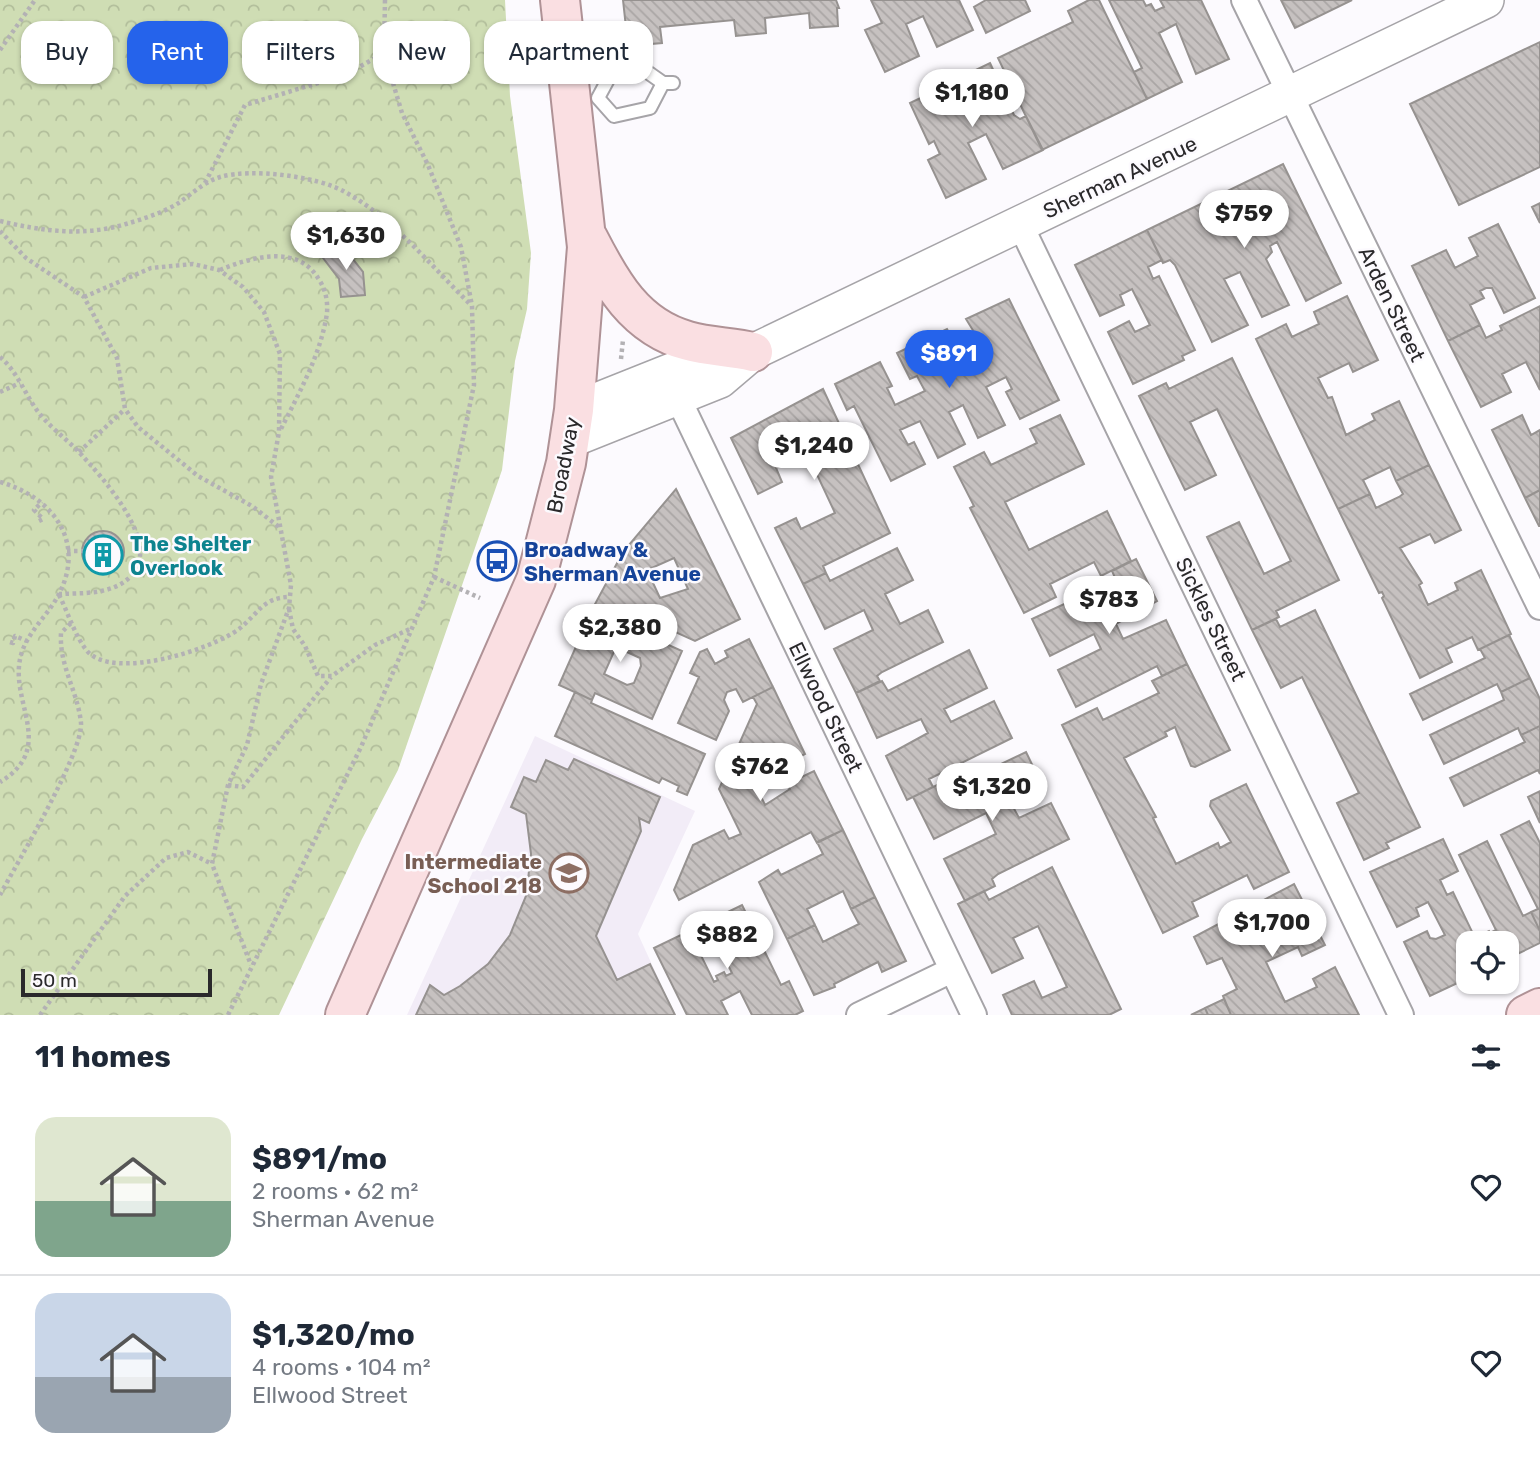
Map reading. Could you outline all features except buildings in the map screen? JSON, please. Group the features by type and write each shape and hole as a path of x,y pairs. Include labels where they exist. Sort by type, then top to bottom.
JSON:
{"main road":[{"name":"Broadway","path":"345,1015 536,580 572,425 586,234 585,99 560,0"},
{"name":"Sherman Avenue","path":"572,425 678,398 720,380 753,352 1486,0"},
{"path":"586,234 610,283 634,310 658,328 688,341 753,352"},
{"name":"Sherman Avenue","path":"572,425 702,359 753,352"},
{"path":"1526,1015 1540,1008"}],"street":[{"name":"Arden Street","path":"1244,0 1540,607"},
{"name":"Sickles Street","path":"1020,224 1401,1015"},
{"name":"Ellwood Street","path":"678,398 974,1015"},
{"path":"859,1015 952,970"}],"lane":[{"path":"646,71 668,83 650,108 614,116 585,99 612,72 646,71"}],"path":[{"path":"0,50 35,0"},
{"path":"385,0 385,21"},
{"path":"204,184 245,105 345,75 373,59"},
{"path":"228,1015 360,747 434,577 474,385 472,306 461,247 428,165 402,113 393,84"},
{"path":"0,221 37,230 99,230 127,224 172,206 204,184 221,177 242,174 304,178 342,190 369,206 472,306"},
{"path":"0,231 26,258 84,298 117,358 125,409 138,427 164,451 198,476 252,506 280,528"},
{"path":"219,270 243,260 298,258 313,270 325,289 327,312 320,341 279,432"},
{"path":"84,298 151,268 193,264 219,270 243,287 264,312 281,354 279,432 271,477 291,585 289,608 261,684 247,745 228,785 212,864 251,966"},
{"path":"619,372 624,327"},
{"path":"0,356 10,366 40,414 79,452 131,517 139,544 139,564 130,578 98,592 59,594"},
{"path":"0,392 20,383"},
{"path":"79,452 125,409"},
{"path":"0,482 17,487 42,502 60,521 67,551 59,594 20,656 19,676 28,715 27,751 20,764 0,782"},
{"path":"40,521 43,519 34,510 42,502"},
{"path":"67,551 83,551"},
{"path":"434,577 480,598"},
{"path":"59,594 88,651 104,663 126,665 217,642 239,629 266,601 290,597"},
{"path":"289,608 293,629 305,646 310,664 318,676 332,676"},
{"path":"0,895 66,771 80,737 81,723 60,648 61,634 72,622"},
{"path":"228,785 243,787 332,676 375,645 412,628"},
{"path":"10,642 13,643 15,636 27,641"},
{"path":"40,1015 125,896 166,858 188,852 212,864"}],"shaded area":[{"name":"Intermediate School 218","path":"535,736 695,811 638,934 675,1015 407,1015"}],"green space":[{"path":"0,0 505,0 506,21 484,21 484,84 509,84 531,253 527,309 515,361 502,470 398,770 362,839 279,1015 0,1015"}],"place":[{"name":"The Shelter Overlook","path":"103,555"},
{"name":"Broadway & Sherman Avenue","path":"497,561"},
{"name":"Intermediate School 218","path":"569,873"}]}
